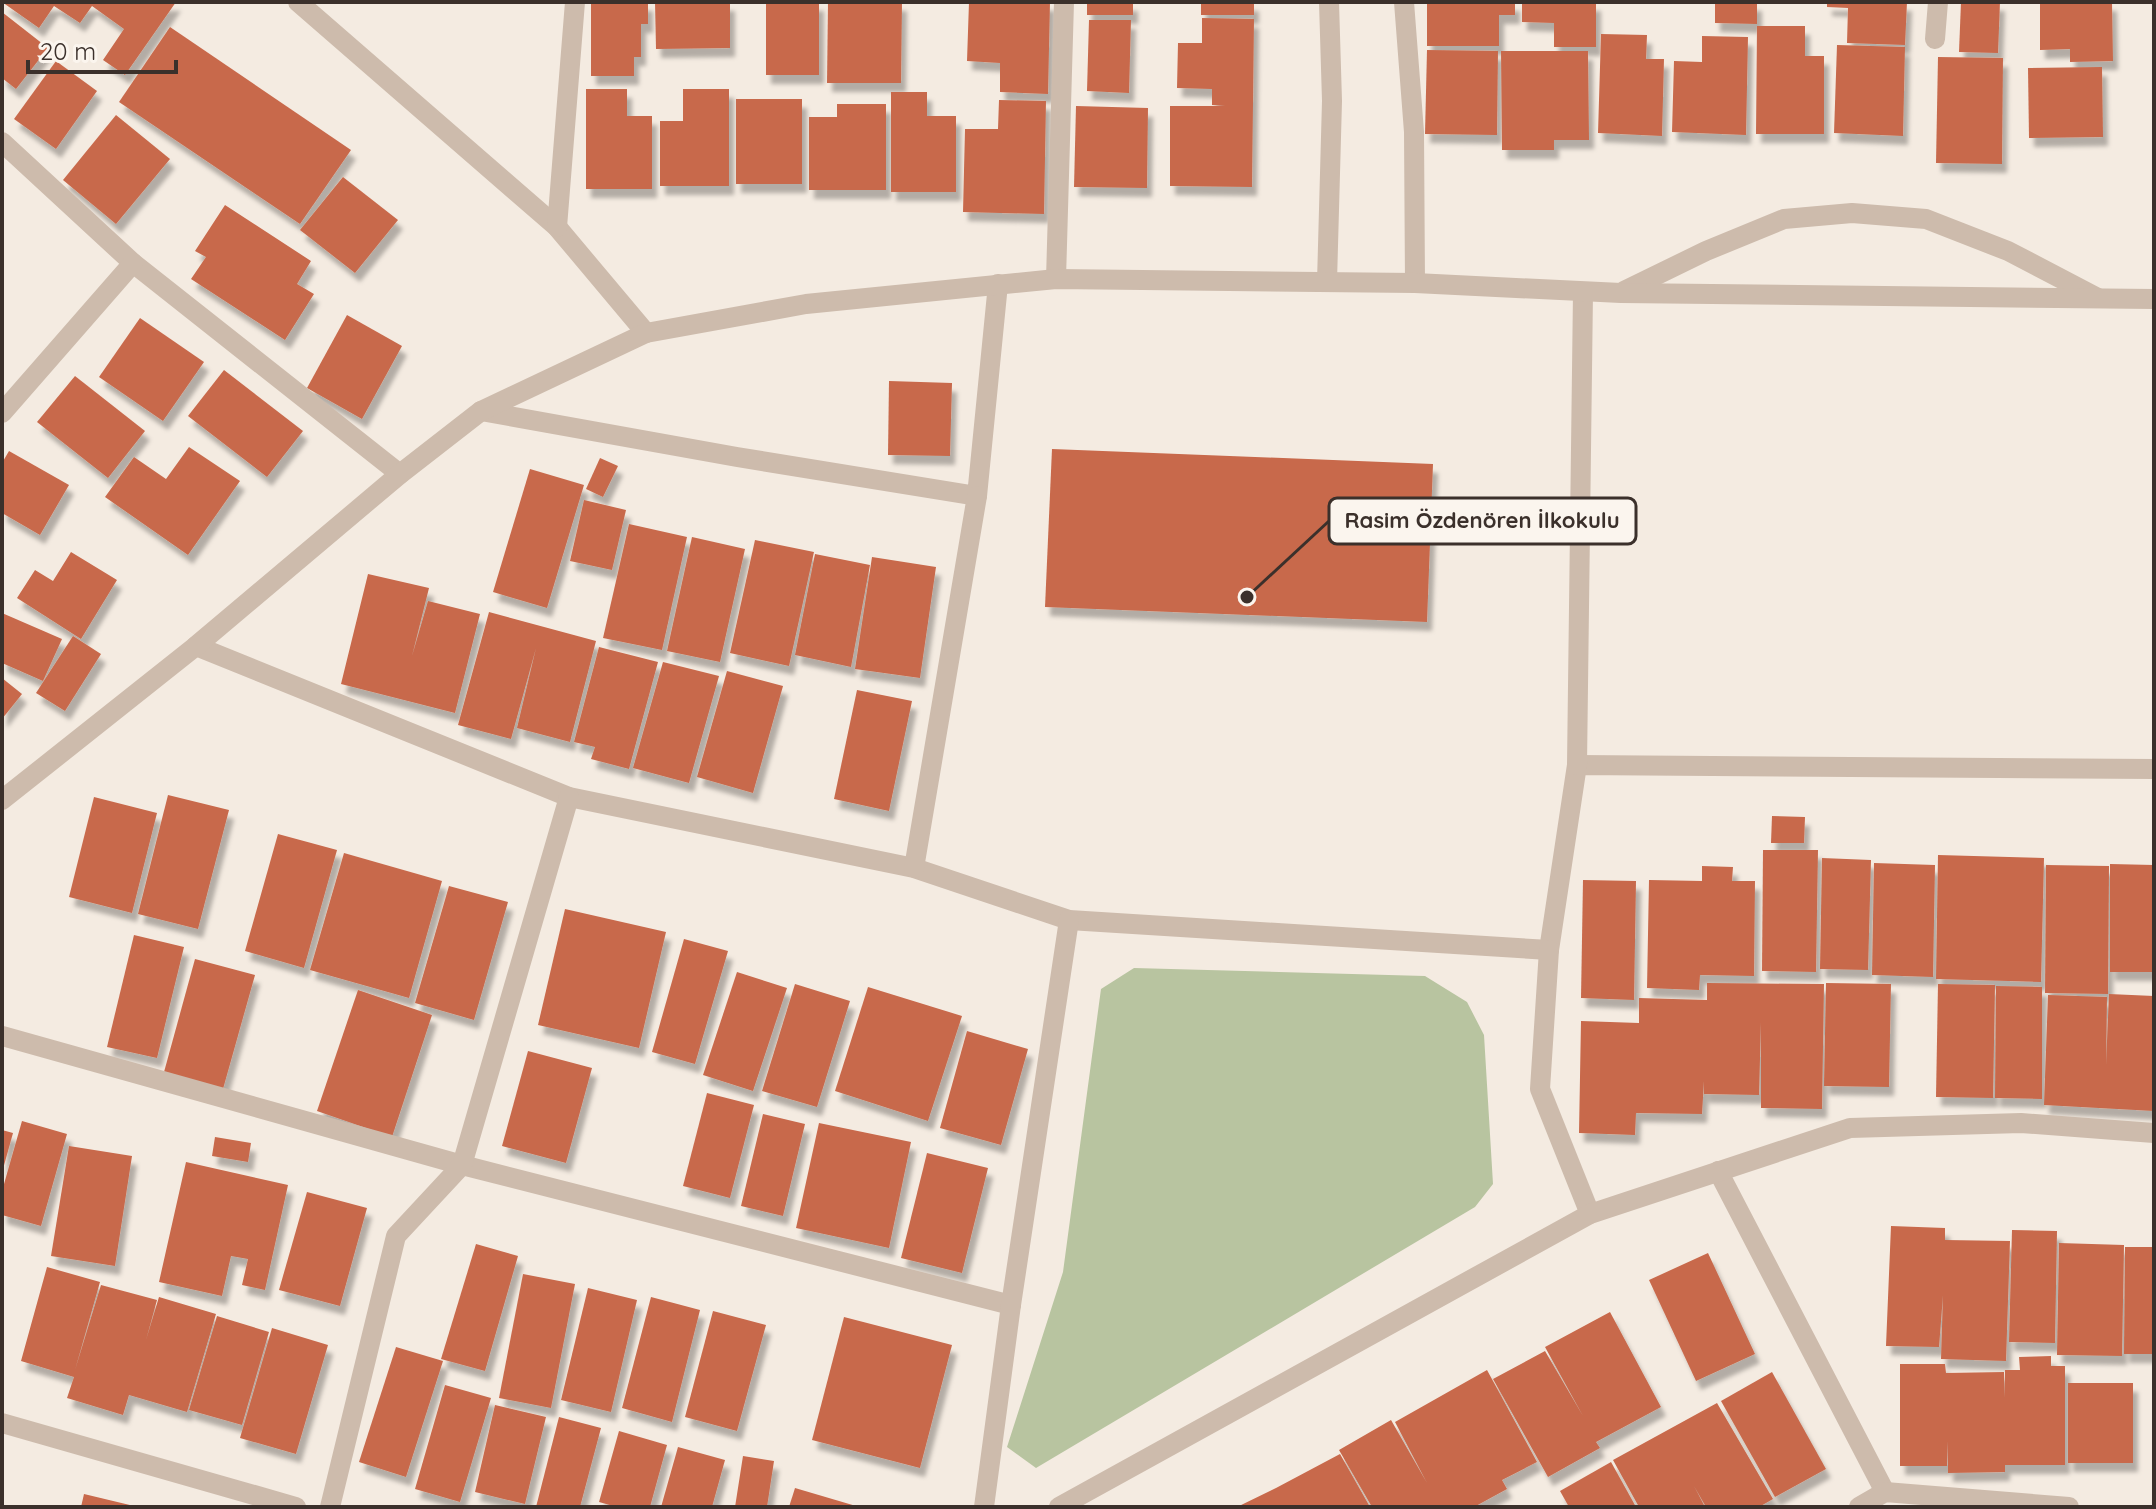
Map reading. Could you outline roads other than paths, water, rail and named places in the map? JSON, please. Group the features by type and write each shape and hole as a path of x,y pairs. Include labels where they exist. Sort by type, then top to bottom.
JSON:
{"street":[{"path":"298,2 557,227 646,333"},
{"path":"557,227 575,2"},
{"path":"1056,279 1064,2"},
{"path":"1327,282 1332,101 1329,2"},
{"path":"1404,2 1414,132 1415,283"},
{"path":"1935,39 1938,2"},
{"path":"2,142 133,263 400,474"},
{"path":"1621,293 1706,251 1784,219 1852,213 1926,219 2008,251 2102,299"},
{"path":"2,413 133,263"},
{"path":"2,800 196,646 400,474 481,411 646,333 806,304 1056,279 1415,283 1621,293 2154,299"},
{"path":"914,868 977,496 998,284"},
{"path":"1583,292 1577,765 1549,950 1540,1089 1590,1214"},
{"path":"481,411 977,496"},
{"path":"196,646 569,797 914,868 1069,920 1549,950"},
{"path":"1577,765 2154,769"},
{"path":"330,1507 396,1236 462,1165 569,797"},
{"path":"984,1507 1069,920"},
{"path":"2,1036 462,1165 1011,1305"},
{"path":"1059,1507 1590,1214 1850,1128 2021,1123 2154,1133"},
{"path":"1718,1171 1885,1492"},
{"path":"2,1423 296,1507"},
{"path":"1859,1507 1885,1492 2069,1507"}],"place":[{"name":"Rasim Özdenören İlkokulu","path":"1247,597"}]}
